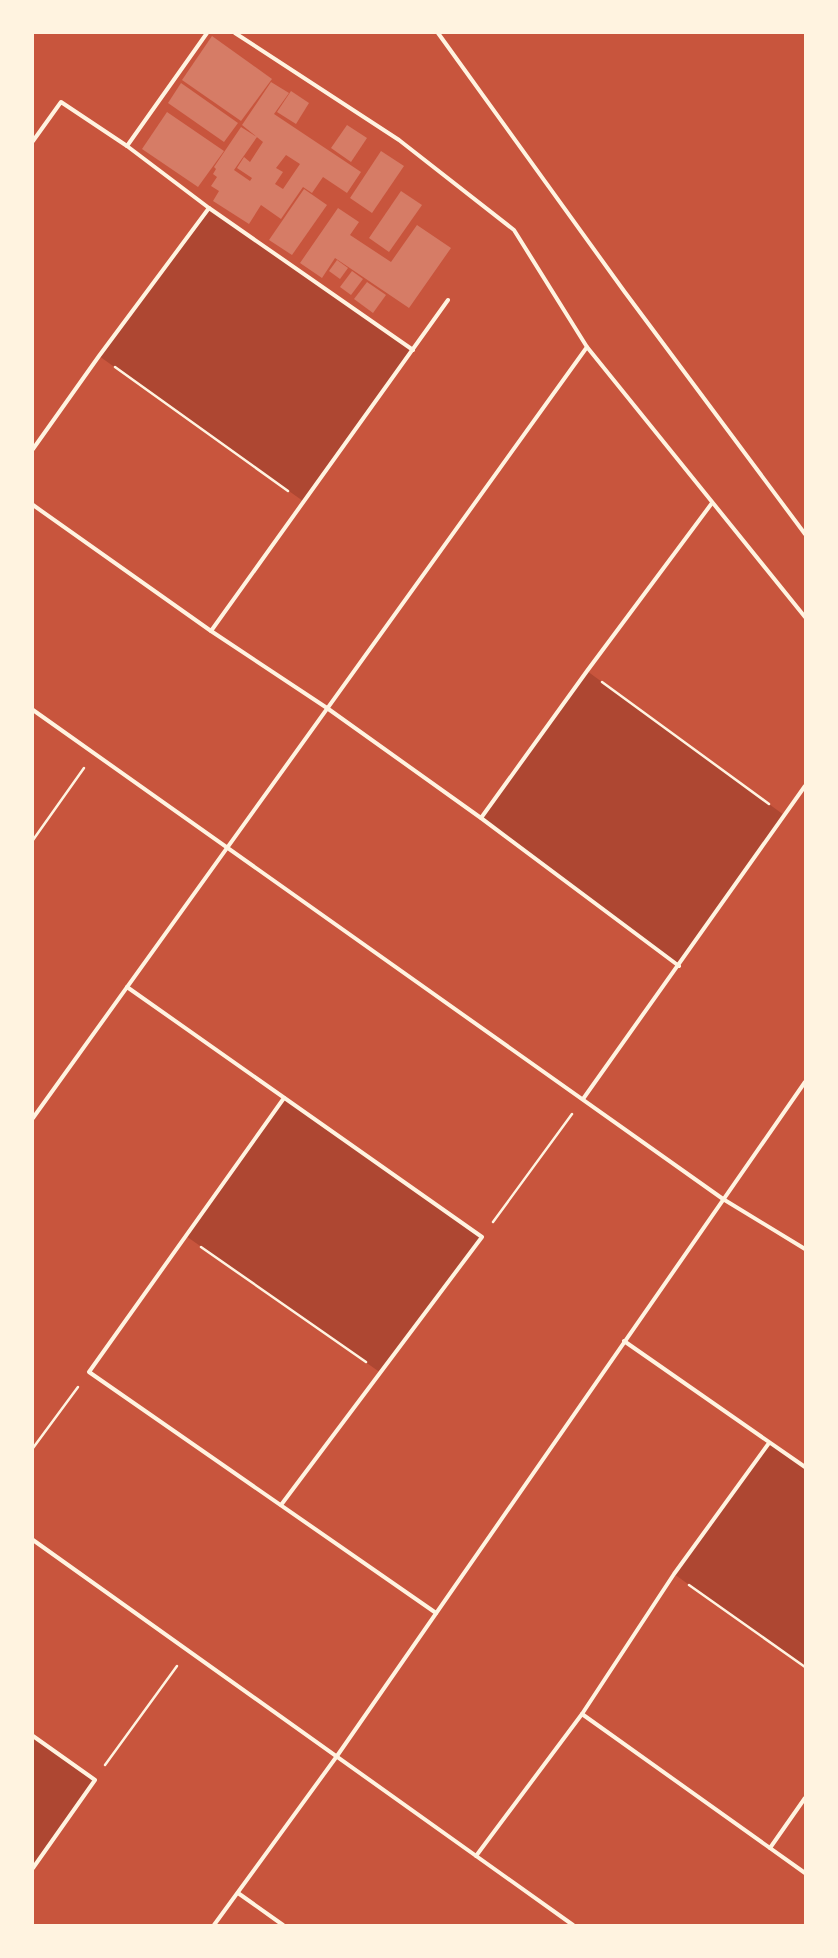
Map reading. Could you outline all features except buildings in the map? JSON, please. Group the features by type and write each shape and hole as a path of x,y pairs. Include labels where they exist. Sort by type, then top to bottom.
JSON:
{"street":[{"path":"127,146 207,33"},
{"path":"235,33 399,140 514,230 587,347 712,504 805,617"},
{"path":"438,33 624,291 805,534"},
{"path":"33,141 61,102 127,146 209,208 413,350"},
{"path":"33,449 99,356 209,208"},
{"path":"211,631 448,300"},
{"path":"33,1118 326,708 587,347"},
{"path":"481,818 587,671 712,504"},
{"path":"33,505 211,631 326,708 481,818 679,966"},
{"path":"33,710 722,1199 805,1249"},
{"path":"583,1099 679,966 805,786"},
{"path":"127,987 482,1237 281,1505"},
{"path":"214,1925 337,1756 722,1199 805,1082"},
{"path":"284,1098 89,1372 436,1613"},
{"path":"624,1341 805,1468"},
{"path":"476,1856 582,1714 674,1574 769,1443"},
{"path":"33,1540 573,1925"},
{"path":"582,1714 805,1873"},
{"path":"33,1736 94,1780 33,1868"},
{"path":"770,1848 805,1798"},
{"path":"238,1893 283,1925"}],"path":[{"path":"99,356 303,501"},
{"path":"587,671 784,815"},
{"path":"33,840 94,753"},
{"path":"482,1237 583,1099"},
{"path":"186,1236 381,1373"},
{"path":"33,1448 89,1372"},
{"path":"674,1574 805,1667"},
{"path":"94,1780 188,1651"}],"shaded area":[{"path":"209,208 413,350 303,501 99,356"},
{"path":"587,671 784,815 679,966 481,818"},
{"path":"284,1098 482,1237 381,1373 186,1236"},
{"path":"769,1443 805,1467 805,1667 674,1574"},
{"path":"33,1736 95,1780 33,1868"}]}
